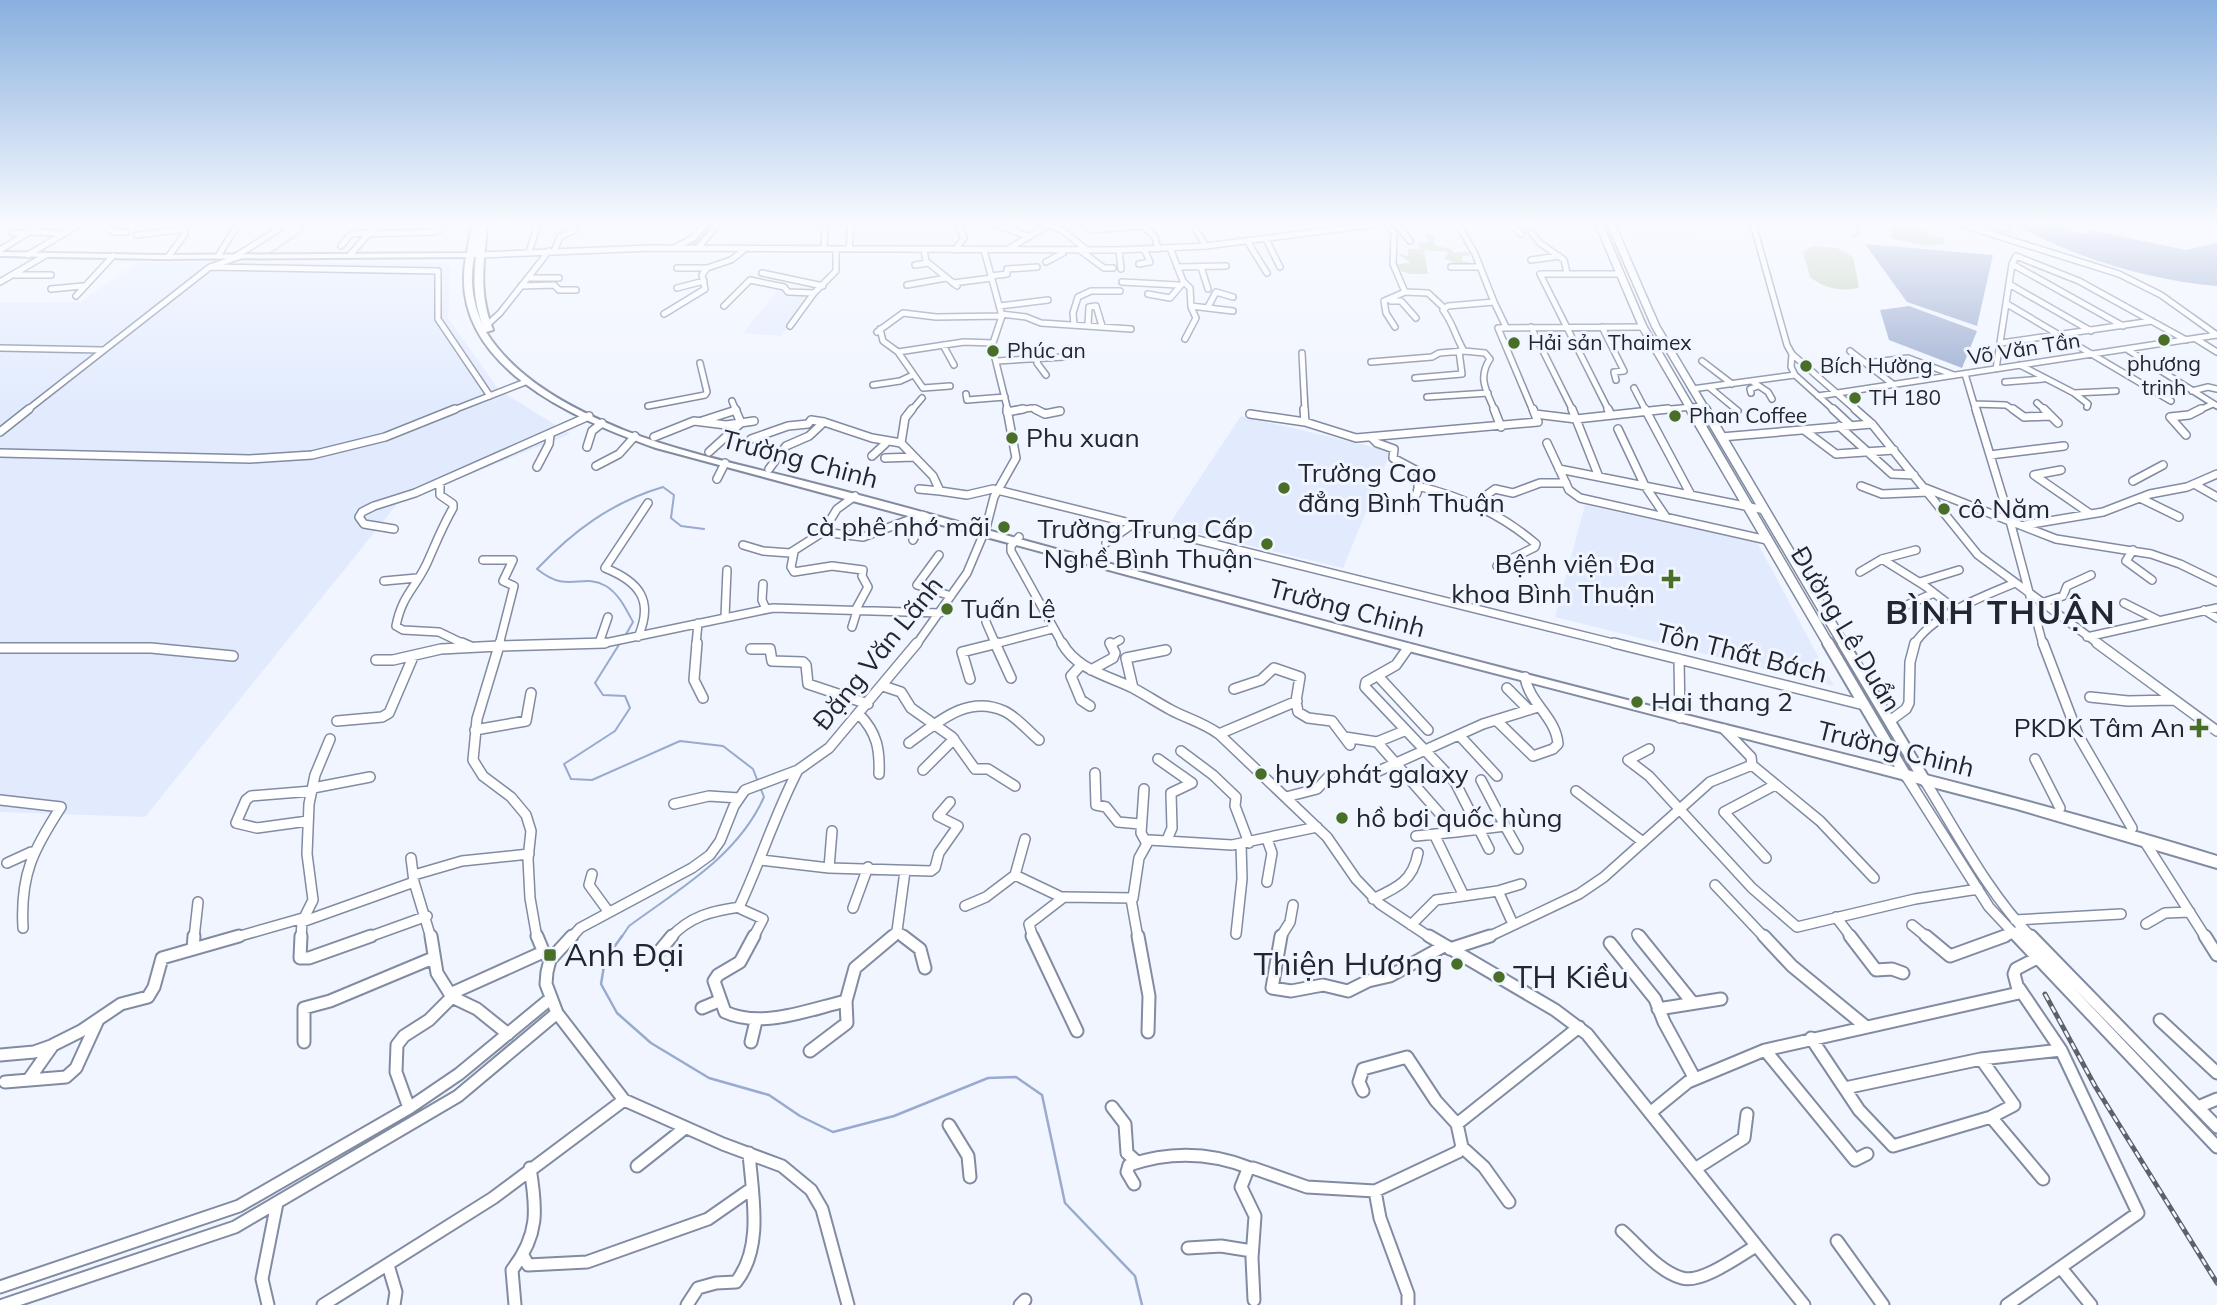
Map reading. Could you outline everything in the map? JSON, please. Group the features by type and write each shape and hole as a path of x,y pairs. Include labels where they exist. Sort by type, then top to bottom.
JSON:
{"highway":[{"name":"Trường Chinh","path":"472,285 471,304 484,336 528,381 551,397 635,436 725,463 757,468 1408,648 1680,714 1724,729 2060,808 2217,855"},
{"name":"Trường Chinh","path":"476,285 487,325 503,349 546,386 608,420 757,468 923,516 985,530"},
{"name":"Trường Chinh","path":"1017,539 1904,772"},
{"name":"Trường Chinh","path":"1923,776 2143,838 2217,862"}],"main road":[{"name":"Đường Lê Duẩn","path":"1625,285 1643,327 1904,772"},
{"name":"Đường Lê Duẩn","path":"1638,285 1656,327 1692,389 1923,776"},
{"path":"1643,327 1656,327"}],"street":[{"path":"0,432 183,285"},
{"path":"440,285 438,319 489,396"},
{"path":"487,325 503,312 521,286 554,285 559,290 576,290"},
{"path":"677,288 689,285"},
{"path":"664,314 703,291 706,285"},
{"path":"724,306 744,285"},
{"path":"773,285 784,287 788,292 814,293"},
{"path":"818,285 823,286"},
{"path":"898,352 964,342 993,343 1001,312 994,285"},
{"path":"1148,294 1170,298 1180,285"},
{"path":"1183,285 1190,288 1191,306 1196,318 1185,340"},
{"path":"1207,285 1208,289"},
{"path":"1402,285 1405,292"},
{"path":"1486,285 1506,327"},
{"path":"1545,285 1611,415"},
{"path":"1770,285 1795,376 1850,425"},
{"path":"1996,369 2009,285"},
{"path":"2011,285 2091,331"},
{"path":"2049,285 2123,326"},
{"path":"2086,285 2187,341"},
{"path":"2143,285 2217,335"},
{"path":"51,289 83,286"},
{"path":"76,296 83,286"},
{"path":"790,326 814,293 823,286"},
{"path":"1074,325 1071,307 1077,297 1093,290 1120,291"},
{"path":"1208,307 1216,292 1233,297"},
{"path":"1384,301 1405,292 1428,293 1443,307 1456,328 1456,338 1462,351 1462,374 1415,378"},
{"path":"950,386 923,388 898,352 883,341 879,331 903,313 936,317 1001,312 1048,300"},
{"path":"1384,301 1401,301 1416,318"},
{"path":"1384,301 1385,313 1395,327"},
{"path":"2007,304 2171,401"},
{"path":"1443,307 1495,305"},
{"path":"1473,307 1495,305"},
{"path":"1088,325 1089,307 1097,306 1102,326"},
{"path":"1191,306 1233,311"},
{"path":"1001,312 1041,323 1131,329"},
{"path":"2001,343 2152,321"},
{"path":"1531,327 1576,419 1600,477"},
{"path":"1602,327 1624,370 1614,372 1616,380"},
{"path":"1250,414 1305,422 1345,435 1371,437 1538,422 1498,328 1643,327"},
{"name":"Võ Văn Tần","path":"1818,396 2217,335"},
{"path":"2196,339 2217,352"},
{"name":"Đặng Văn Lãnh","path":"739,799 748,788 798,770 829,748 883,686 940,613 967,573 985,530 994,497 1016,458 993,343"},
{"path":"943,345 954,365"},
{"path":"0,348 102,350"},
{"path":"2128,349 2215,405"},
{"path":"1371,362 1432,357 1439,353 1462,351 1485,353 1490,359 1481,373 1501,427"},
{"path":"1850,351 1894,385"},
{"path":"1302,353 1305,422"},
{"path":"1791,354 1872,424 1974,552 2217,731"},
{"path":"997,361 1064,357"},
{"path":"1866,363 1908,358 1956,376"},
{"path":"1038,359 1037,363 1046,375"},
{"path":"1702,361 1732,384"},
{"path":"648,406 705,395 707,392 701,363"},
{"path":"2020,365 2043,379"},
{"path":"1965,374 2010,521 2043,645 2074,728 2132,828"},
{"path":"873,385 900,381 913,375"},
{"path":"1692,389 1755,384 1795,376"},
{"path":"2006,382 2043,379 2054,381 2088,404 2087,407"},
{"path":"0,453 250,459 312,455 385,437 528,381"},
{"path":"1751,393 1749,390 1755,384"},
{"path":"1755,384 1768,392 1772,399"},
{"path":"1709,387 1738,411"},
{"path":"2192,391 2208,387 2217,389"},
{"path":"1634,388 1691,495"},
{"path":"2074,393 2116,391"},
{"path":"1427,397 1488,393"},
{"path":"966,394 967,400 1005,397"},
{"path":"901,443 905,418 922,398"},
{"path":"709,452 739,427 732,401"},
{"path":"2037,402 2058,423"},
{"path":"1974,404 2006,405 2024,417 2050,416"},
{"path":"2186,435 2170,417 2189,415 2215,405"},
{"path":"1535,414 1576,419 1702,406"},
{"path":"1007,412 1032,408 1045,414 1060,411"},
{"path":"654,437 690,421 702,421 736,410"},
{"path":"394,529 364,524 359,517 362,512 374,506 404,498 589,416"},
{"path":"751,439 788,426 808,424 811,420 852,429 885,444 901,443"},
{"path":"702,421 711,425 754,421"},
{"path":"757,468 786,446 809,436 824,422"},
{"path":"587,447 592,431 603,423"},
{"path":"1721,437 1872,424"},
{"path":"1839,426 1894,475 1914,475"},
{"path":"1618,429 1645,486 1666,517"},
{"path":"1804,429 1836,454 1894,450"},
{"path":"537,467 550,444 550,435"},
{"path":"596,466 619,454 635,436"},
{"path":"1371,437 1377,443 1393,448 1392,457 1395,460 1420,472 1419,486 1408,510"},
{"path":"901,443 933,476 940,491"},
{"path":"1548,443 1566,483 1572,493 1580,498 1767,540"},
{"path":"872,456 885,444"},
{"path":"1990,455 2064,446"},
{"path":"885,458 914,457"},
{"path":"718,479 725,463"},
{"path":"2133,481 2163,465"},
{"path":"917,472 925,467"},
{"path":"1559,468 1765,510"},
{"path":"2061,470 2034,475 2089,513"},
{"path":"2025,525 2103,512 2140,498 2216,476"},
{"path":"440,482 440,495 453,504 453,508 439,529 431,554 400,605 396,628 439,632 471,647"},
{"path":"1477,502 1495,489 1513,493 1539,483 1566,483"},
{"path":"2194,484 2217,497"},
{"path":"1419,486 1477,502 1511,522 1537,545 1497,566"},
{"path":"1861,486 1882,495 1926,490 2061,540 2133,550 2173,562 2217,582"},
{"path":"919,489 967,495 998,490"},
{"name":"Tôn Thất Bách","path":"998,490 1864,705"},
{"path":"743,545 769,552 794,552 823,533 837,509 855,496"},
{"path":"2140,498 2179,517"},
{"path":"638,637 646,615 645,605 632,582 605,568 648,503"},
{"path":"823,533 840,537 863,537 923,516"},
{"path":"913,540 923,516"},
{"path":"1106,543 1133,524"},
{"path":"1017,539 1011,551 1065,652 1091,670 1133,688 1172,711 1200,721 1219,734 1317,827 1373,899 1447,948 1555,1010 1578,1027 1804,1305"},
{"path":"1860,572 1882,559 1916,550"},
{"path":"2133,550 2126,561 2152,580"},
{"path":"794,552 790,567 794,572 832,566 863,570 862,576 868,587 852,626"},
{"path":"939,555 917,585 951,596"},
{"path":"1882,559 1920,582 1959,612"},
{"path":"483,560 513,561 503,581 514,586 475,730 474,764 480,774 523,809 530,829 532,903 541,953 550,960"},
{"path":"725,617 727,570"},
{"path":"1920,582 1959,570"},
{"path":"2041,603 2063,596 2067,586 2091,575"},
{"path":"384,581 417,578"},
{"path":"1891,720 1906,709 1909,703 1914,643 1927,629 2015,583"},
{"path":"763,584 762,600 766,609"},
{"path":"1900,608 1934,593"},
{"path":"2124,603 2158,620"},
{"path":"376,660 413,657 441,649 602,643 766,609 793,607 810,610 940,613"},
{"path":"2087,637 2217,608"},
{"path":"2204,610 2217,618"},
{"path":"602,643 608,617"},
{"path":"986,622 1012,678"},
{"path":"698,623 694,680 702,698"},
{"path":"970,679 962,652 1052,629"},
{"path":"1115,657 1110,643 1121,640"},
{"path":"0,648 151,648 233,656"},
{"path":"1408,648 1403,660 1366,682 1365,687 1455,782 1489,849"},
{"path":"751,649 770,649 772,661 777,663 803,662 806,665 806,680 810,686 868,704"},
{"path":"1091,670 1115,657 1126,658 1166,650"},
{"path":"337,722 382,717 389,713 413,657"},
{"path":"1126,658 1133,688"},
{"path":"1679,659 1680,714"},
{"path":"1081,664 1071,676 1082,700 1090,706"},
{"path":"1234,689 1261,680 1274,668 1301,677 1296,706 1303,717 1332,721 1347,741 1377,742 1404,730"},
{"path":"1378,676 1427,730"},
{"path":"1525,677 1526,689 1534,708"},
{"path":"883,686 901,692 905,703 932,726 954,739 975,769 988,769 1015,786"},
{"path":"1496,720 1528,753 1537,756 1553,749 1559,740 1558,734 1534,708 1507,688"},
{"path":"475,730 526,721 531,693"},
{"path":"2090,697 2117,701 2173,700"},
{"path":"1219,734 1297,701"},
{"path":"909,743 962,708 971,710 992,706 1006,712 1039,740"},
{"path":"1372,774 1459,735 1534,708"},
{"path":"859,714 873,729 881,747 879,774"},
{"path":"1724,729 1751,757 1752,765 1820,821 1874,878"},
{"path":"1459,735 1497,776"},
{"path":"330,739 316,773 308,821 310,888 313,900 302,920 300,954 303,959 427,916"},
{"path":"923,769 954,739"},
{"path":"1377,742 1457,832"},
{"path":"1649,749 1628,760 1649,776 1678,811 1752,888 1797,927 1915,899 1978,888"},
{"path":"1181,751 1213,775 1236,797 1235,806 1245,844 1245,875 1237,910 1236,934"},
{"path":"1158,759 1192,783 1171,793 1172,828 1167,840"},
{"path":"2035,759 2060,808"},
{"path":"1293,905 1290,922 1280,938 1272,988 1291,991 1323,985 1351,990 1364,983 1390,976 1447,948 1484,939 1579,894 1604,877 1710,782 1752,765"},
{"path":"740,907 761,860 776,812 798,770"},
{"name":"Đường Lê Duẩn","path":"1904,772 1989,906 2048,954 2217,1127"},
{"path":"1095,773 1096,805 1110,810 1118,822 1140,824"},
{"path":"1286,797 1317,791 1331,774"},
{"name":"Đường Lê Duẩn","path":"1923,776 1990,885 2015,920 2018,931 2036,958 2217,1147"},
{"path":"308,821 257,828 236,823 246,800 251,796 313,789 370,777"},
{"path":"1481,780 1518,849"},
{"path":"1766,858 1724,812 1775,785"},
{"path":"1144,789 1140,824 1146,842"},
{"path":"1576,791 1643,842"},
{"path":"674,804 709,796 739,799 720,841 703,860 580,928 550,960 546,984 550,999 557,1013 624,1100 685,1128 788,1169 816,1197 848,1305"},
{"path":"0,800 61,805 31,852 20,892 23,928"},
{"path":"761,860 829,868 867,867 926,872 935,869 939,853 958,826 938,816 950,802"},
{"path":"1416,836 1505,826"},
{"path":"1146,842 1157,839 1245,844 1317,827"},
{"path":"829,868 832,831"},
{"path":"1434,834 1464,896"},
{"path":"2143,838 2217,955"},
{"path":"965,906 986,897 1015,875 1025,839"},
{"path":"1267,839 1272,853 1267,882"},
{"path":"1015,875 1061,897 1131,899 1135,897 1139,858 1146,842"},
{"path":"7,863 31,852"},
{"path":"1373,899 1411,879 1417,867 1418,853"},
{"path":"0,1055 34,1052 53,1045 126,1001 148,997 154,987 162,958 302,920 462,861 529,854"},
{"path":"411,858 414,878 427,916 437,973 451,996 477,1009 508,1034"},
{"path":"853,908 867,867"},
{"path":"810,1051 847,1023 846,1001 856,968 888,942 897,931 905,871"},
{"path":"592,874 589,885 608,911"},
{"path":"1411,925 1436,900 1498,891 1521,884"},
{"path":"1715,885 1792,966 1865,1026"},
{"path":"1498,891 1513,923"},
{"path":"1061,897 1028,926 1077,1031"},
{"path":"1131,899 1149,996 1148,1032"},
{"path":"193,948 198,902"},
{"path":"658,953 675,932 701,913 740,907 763,919 740,962 718,975 714,981 719,1002 725,1012 740,1019 756,1021 846,1001"},
{"path":"2146,924 2165,913 2190,912"},
{"path":"2015,920 2121,914"},
{"path":"1836,917 1876,970 1892,969 1903,973"},
{"path":"1912,925 1950,956 2018,931"},
{"path":"897,931 920,949 925,968"},
{"path":"1637,934 1692,1002"},
{"path":"1610,943 1655,999 1695,1079"},
{"path":"409,1108 396,1072 397,1045 429,1020 451,996 541,953"},
{"path":"2007,1305 2138,1213 2061,1050 2019,988 2014,974 2016,969 2048,954"},
{"path":"304,1042 304,1008 330,1001 433,958"},
{"path":"1650,1113 1679,1087 1765,1050 2014,995 2019,993 2019,988"},
{"path":"0,1287 239,1206 409,1108 459,1074 550,999"},
{"path":"1658,1009 1721,999"},
{"path":"702,1008 719,1002"},
{"path":"3,1305 192,1243 243,1222 457,1096 491,1071 540,1024 557,1013"},
{"path":"5,1082 59,1079 72,1074 98,1020"},
{"path":"2160,1020 2217,1073"},
{"path":"751,1042 756,1021"},
{"path":"1457,1124 1578,1027"},
{"path":"1811,1038 1859,1110 1893,1146 1991,1116 2014,1105 1981,1059"},
{"path":"29,1079 53,1045"},
{"path":"1765,1050 1855,1160 1867,1154"},
{"path":"1845,1088 1981,1059 2061,1050"},
{"path":"1363,1091 1359,1082 1363,1069 1407,1057 1436,1101 1457,1124 1462,1147 1484,1167 1509,1202"},
{"path":"2198,1107 2217,1099"},
{"path":"323,1305 493,1198 624,1100"},
{"path":"1112,1107 1125,1124 1127,1153 1137,1162"},
{"path":"1695,1170 1744,1138 1747,1114"},
{"path":"1991,1116 2043,1179"},
{"path":"950,1125 967,1154 971,1166 970,1177"},
{"path":"637,1166 685,1128"},
{"path":"1134,1184 1127,1172 1129,1165 1173,1154 1241,1164 1307,1187 1375,1191 1458,1152 1462,1147"},
{"path":"687,1305 698,1287 736,1282 747,1272 752,1241 749,1153"},
{"path":"514,1305 512,1270 524,1257 533,1228 536,1203 530,1168"},
{"path":"1250,1168 1246,1171 1241,1187 1255,1216 1252,1251 1254,1300"},
{"path":"524,1257 528,1265 587,1262 708,1219 751,1189"},
{"path":"1375,1191 1380,1218 1408,1294 1408,1305"},
{"path":"268,1305 262,1279 276,1203"},
{"path":"239,1206 243,1222"},
{"path":"1622,1231 1658,1264 1683,1279 1704,1276 1756,1246"},
{"path":"1837,1241 1884,1305"},
{"path":"1188,1248 1220,1245 1252,1251"},
{"path":"388,1265 396,1293 394,1305"},
{"path":"2061,1268 2091,1305"}],"shaded area":[{"path":"105,285 450,285 448,318 499,390 570,434 398,503 145,817 0,812 0,302 80,302"},
{"path":"777,291 809,297 781,336 743,333"},
{"name":"Trường Cao đẳng Bình Thuận","path":"1241,416 1391,451 1343,568 1168,526"},
{"name":"Bệnh viện Đa khoa Bình Thuận","path":"1585,505 1757,542 1834,686 1555,617"}],"green space":[{"path":"1824,285 1859,287 1847,290"}],"water":[{"path":"1895,285 1986,285 1977,326 1907,302"},
{"path":"1909,306 1977,331 1962,368 1889,340 1880,310"}],"waterway":[{"path":"625,636 633,622 611,589 597,582 558,581 537,569 594,519 644,493 663,487 674,495 671,518 681,526 704,529"},
{"path":"620,643 595,683 603,695 625,696 630,708 615,731 564,764 571,779 592,780 680,741 723,746 753,769 758,782"},
{"path":"621,938 629,926 706,870 739,837 764,797 760,787"},
{"path":"622,936 605,960 601,984 617,1013 651,1043 709,1078 769,1095 800,1116 833,1132 894,1116 988,1078 1016,1077 1042,1095 1065,1203 1135,1276 1142,1305"}],"railway":[{"path":"2045,994 2095,1086 2217,1283"}],"place":[{"name":"phương trinh","path":"2164,340"},
{"name":"Hải sản Thaimex","path":"1514,343"},
{"name":"Phúc an","path":"993,351"},
{"name":"Bích Hường","path":"1806,366"},
{"name":"TH 180","path":"1855,398"},
{"name":"Phan Coffee","path":"1675,416"},
{"name":"Phu xuan","path":"1012,438"},
{"name":"Trường Cao đẳng Bình Thuận","path":"1284,488"},
{"name":"cô Năm","path":"1944,509"},
{"name":"cà phê nhớ mãi","path":"1004,527"},
{"name":"Trường Trung Cấp Nghề Bình Thuận","path":"1267,544"},
{"name":"Bệnh viện Đa khoa Bình Thuận","path":"1671,579"},
{"name":"Tuấn Lệ","path":"947,609"},
{"name":"Hai thang 2","path":"1637,702"},
{"name":"PKDK Tâm An","path":"2199,728"},
{"name":"huy phát galaxy","path":"1261,774"},
{"name":"hồ bơi quốc hùng","path":"1342,818"},
{"name":"Anh Đại","path":"550,955"},
{"name":"Thiện Hương","path":"1457,964"},
{"name":"TH Kiều","path":"1499,977"}],"district":[{"name":"BÌNH THUẬN","path":"2001,612"}]}
